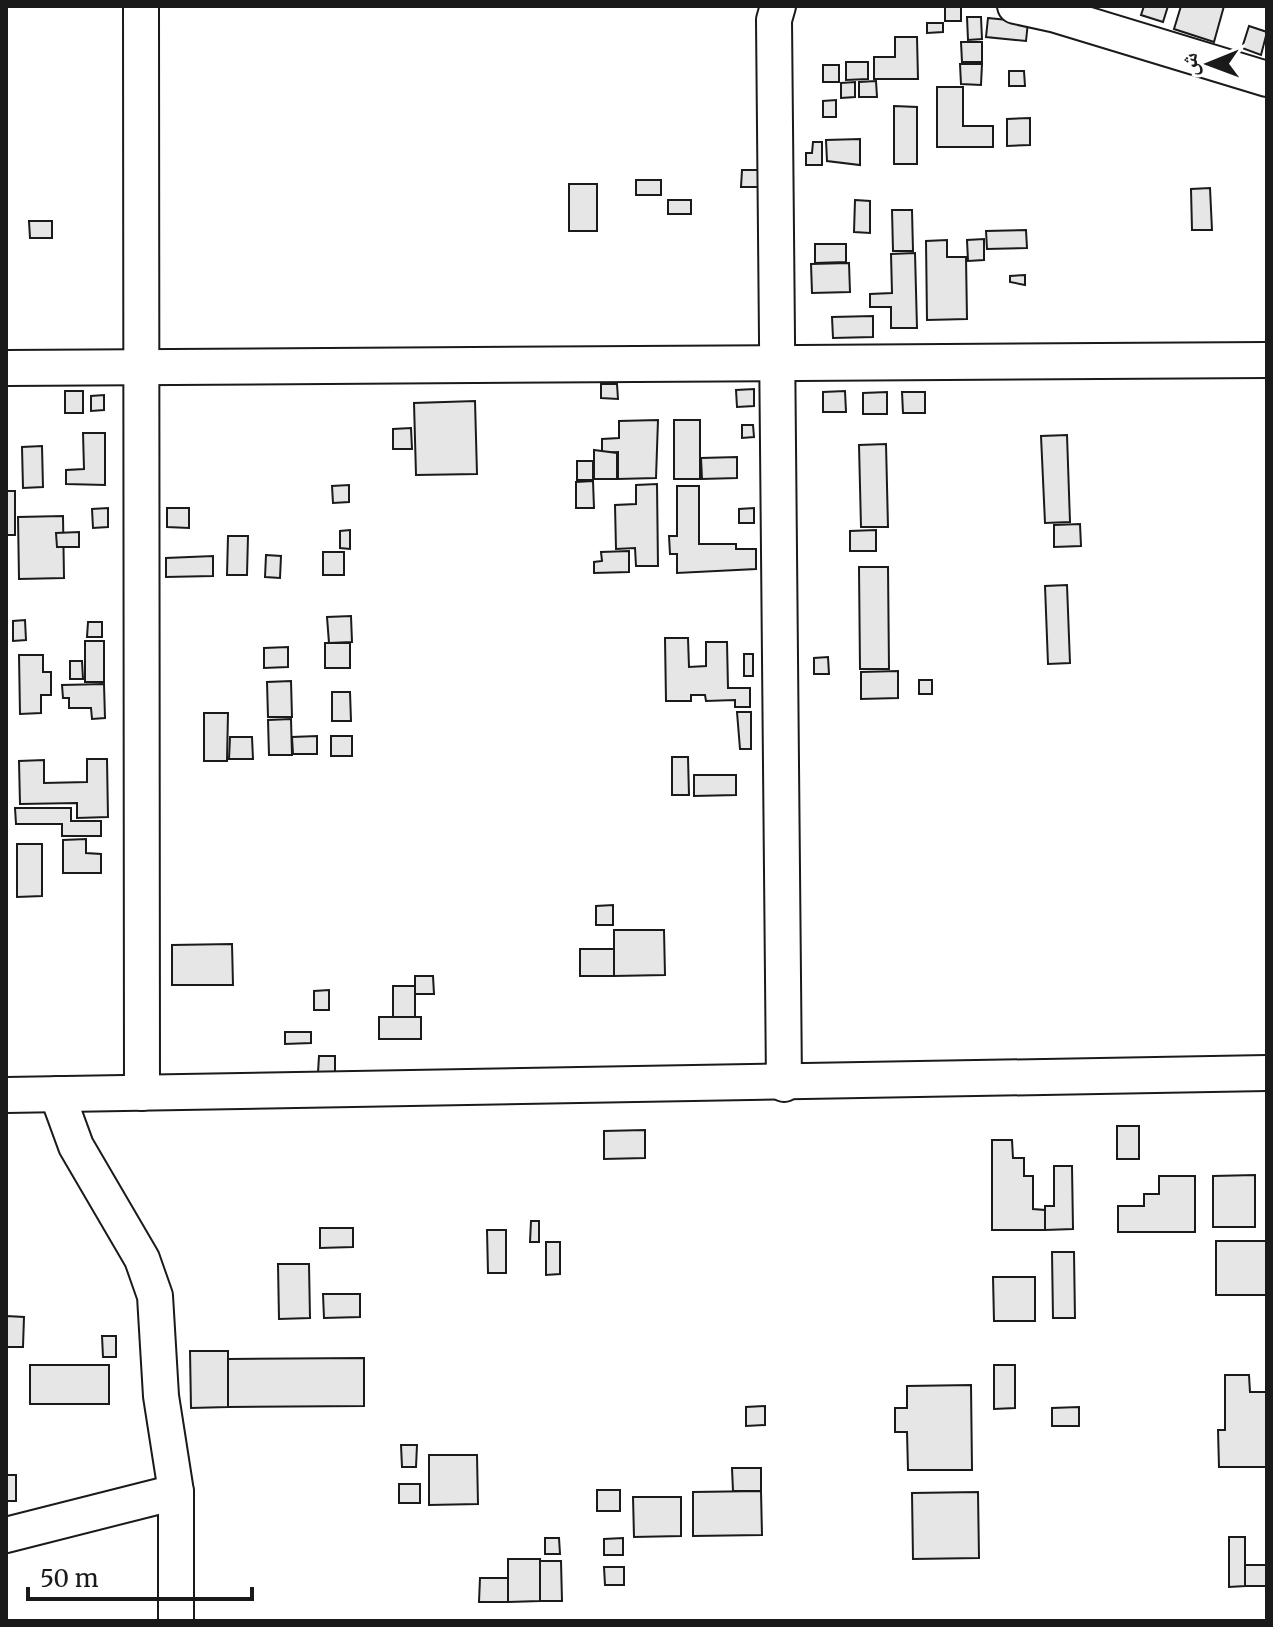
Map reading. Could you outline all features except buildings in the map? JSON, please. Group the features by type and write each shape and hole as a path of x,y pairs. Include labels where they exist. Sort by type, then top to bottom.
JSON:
{"street":[{"path":"141,6 142,1093"},
{"path":"778,6 774,20 784,1084"},
{"path":"1015,6 1056,15 1267,79"},
{"path":"6,368 1267,360"},
{"path":"6,1095 784,1084 1267,1073"},
{"path":"57,1094 76,1146 142,1259 155,1296 161,1396 176,1492 176,1621"},
{"path":"6,1535 176,1492"}]}
